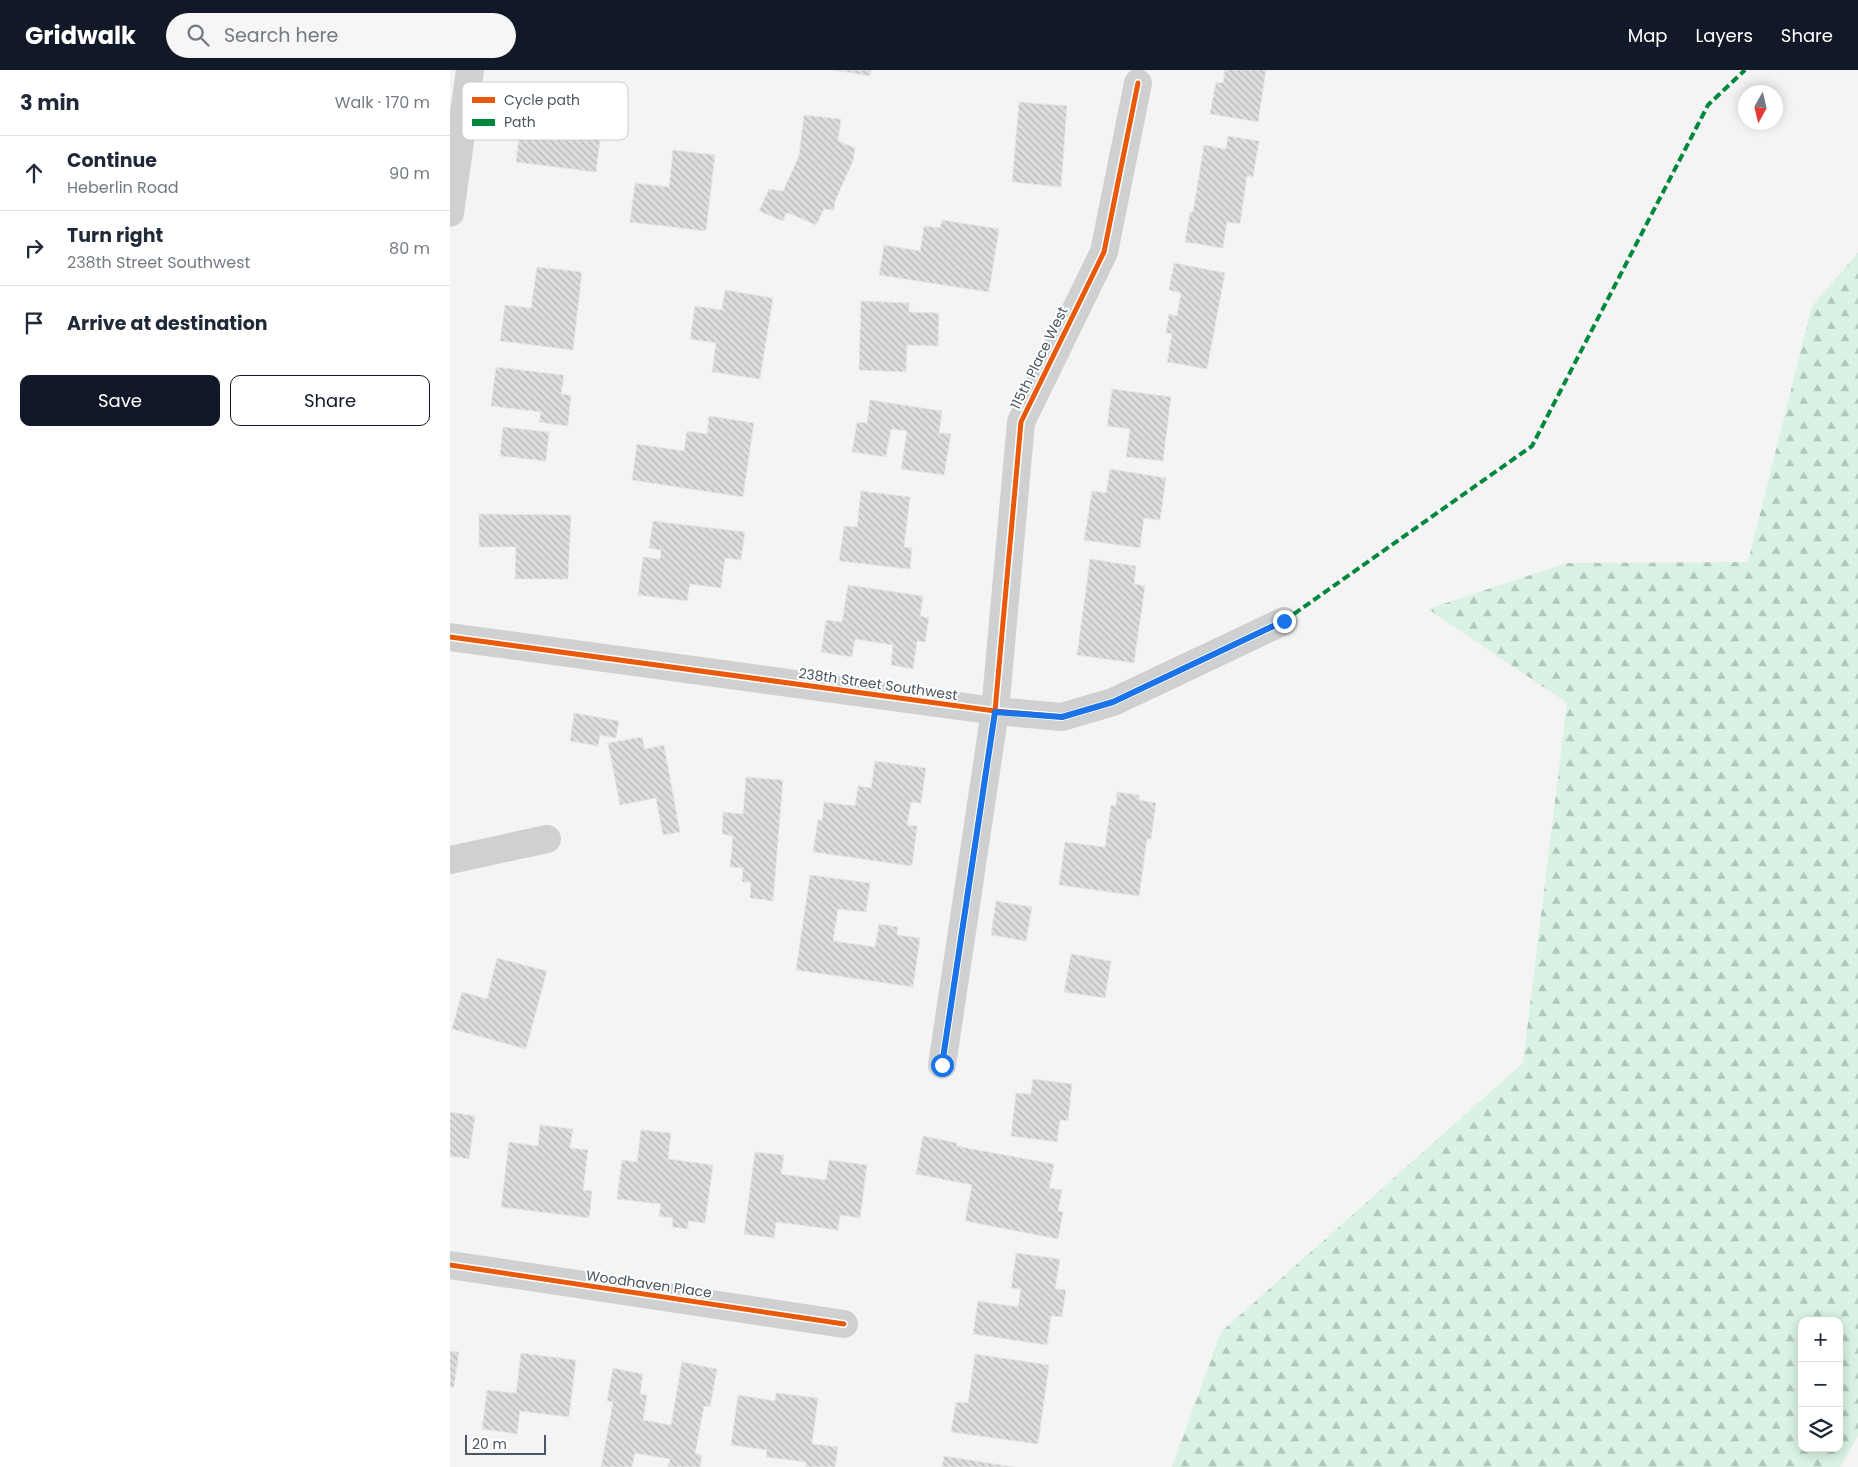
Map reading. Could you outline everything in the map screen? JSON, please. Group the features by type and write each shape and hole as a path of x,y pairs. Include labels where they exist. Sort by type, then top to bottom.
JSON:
{"street":[{"name":"115th Place West","path":"942,1065 995,712 1021,422 1104,252 1138,83"},
{"path":"450,213 462,127"},
{"name":"238th Street Southwest","path":"450,638 995,712 1062,717 1113,702 1284,621"},
{"path":"450,860 548,839"},
{"name":"Woodhaven Place","path":"450,1265 844,1324"}],"green space":[{"path":"1858,253 1858,1436 1840,1467 1172,1467 1221,1332 1523,1063 1567,703 1428,609 1567,563 1748,562 1812,306"}],"building":[{"path":"833,70 871,70 870,76"},
{"path":"1225,70 1266,70 1258,122 1210,114 1216,82 1223,83"},
{"path":"1019,102 1067,106 1061,187 1012,182"},
{"path":"804,115 841,119 838,141 855,148 853,161 835,201 834,210 824,209 816,225 791,214 786,213 783,221 759,211 769,189 783,191 799,156"},
{"path":"1228,136 1259,141 1253,177 1247,176 1240,224 1227,222 1223,248 1185,242 1190,212 1193,212 1204,145 1226,149"},
{"path":"519,140 600,140 596,172 516,162"},
{"path":"673,150 715,155 706,231 630,222 635,183 669,187"},
{"path":"942,220 999,229 989,292 879,275 884,245 920,251 924,226 940,228"},
{"path":"1174,263 1225,273 1207,369 1167,362 1172,334 1166,333 1169,314 1177,316 1181,293 1169,290"},
{"path":"537,267 582,272 573,350 500,341 505,305 531,308"},
{"path":"725,290 773,298 760,379 712,372 716,343 690,339 695,306 722,310"},
{"path":"861,301 909,303 909,312 939,313 938,346 907,345 906,372 859,370"},
{"path":"496,367 564,375 561,394 571,395 568,426 539,422 541,412 491,406"},
{"path":"1112,389 1171,397 1163,461 1126,457 1130,429 1107,426"},
{"path":"870,400 942,411 939,433 951,434 944,475 901,469 907,431 891,429 886,457 852,452 857,422 867,423"},
{"path":"709,416 754,423 743,497 632,480 637,444 684,451 687,431 707,434"},
{"path":"503,427 549,432 546,461 500,456"},
{"path":"1110,469 1166,478 1160,520 1144,518 1140,548 1084,540 1092,491 1106,493"},
{"path":"861,491 910,497 904,547 912,548 910,569 839,561 844,526 857,527"},
{"path":"479,514 571,515 568,579 515,579 516,547 479,547"},
{"path":"653,521 745,532 741,560 725,558 721,588 690,584 687,601 638,595 643,557 660,559 661,550 649,548"},
{"path":"1090,559 1136,566 1134,584 1145,586 1134,663 1077,655"},
{"path":"848,585 923,596 920,616 929,618 925,642 917,641 913,669 891,665 893,645 855,639 852,657 821,652 826,620 842,622"},
{"path":"574,713 619,721 616,738 600,735 598,746 570,741"},
{"path":"642,737 645,749 664,745 680,832 663,835 656,798 620,805 608,743"},
{"path":"875,761 926,768 921,803 911,802 907,825 917,826 912,866 813,852 818,820 822,820 824,802 855,806 858,786 871,788"},
{"path":"746,777 783,780 773,901 750,898 751,882 742,882 743,868 730,867 733,836 722,834 723,812 743,814"},
{"path":"1117,792 1139,795 1139,800 1156,803 1151,839 1147,839 1139,896 1059,885 1065,842 1105,847 1111,805 1116,806"},
{"path":"810,875 870,883 866,912 838,909 833,941 875,947 879,924 898,927 897,935 920,938 913,987 796,970"},
{"path":"996,901 1032,907 1026,941 991,935"},
{"path":"1071,954 1111,961 1105,998 1064,992"},
{"path":"497,958 547,971 526,1049 452,1029 462,992 487,999"},
{"path":"1033,1079 1072,1084 1068,1121 1060,1120 1057,1142 1011,1136 1016,1093 1031,1094"},
{"path":"450,1112 475,1116 469,1159 450,1156"},
{"path":"540,1125 573,1129 570,1148 588,1150 583,1190 592,1191 589,1218 501,1207 509,1142 538,1146"},
{"path":"641,1130 671,1133 668,1159 713,1165 705,1223 688,1221 688,1229 672,1227 673,1218 659,1216 661,1204 617,1199 622,1160 637,1162"},
{"path":"923,1136 957,1143 956,1146 1054,1164 1049,1188 1062,1190 1058,1211 1063,1212 1058,1239 965,1221 972,1185 916,1174"},
{"path":"755,1152 784,1155 781,1174 826,1180 829,1160 867,1165 860,1218 840,1215 838,1230 776,1222 774,1238 744,1234"},
{"path":"1016,1253 1060,1259 1055,1289 1066,1290 1062,1317 1051,1316 1047,1345 973,1334 978,1301 1018,1307 1021,1289 1011,1288"},
{"path":"450,1351 459,1352 454,1387 450,1387"},
{"path":"521,1353 576,1360 569,1417 520,1411 517,1434 482,1429 487,1390 516,1393"},
{"path":"975,1354 1049,1365 1038,1444 951,1432 956,1402 968,1403"},
{"path":"682,1362 717,1369 710,1407 704,1406 695,1454 702,1455 700,1467 668,1467 670,1459 635,1453 632,1467 601,1467 613,1402 607,1401 613,1368 643,1374 640,1394 647,1395 643,1420 671,1425"},
{"path":"776,1393 818,1398 812,1444 838,1447 835,1467 806,1467 806,1462 766,1457 767,1450 731,1445 738,1395 775,1401"},
{"path":"944,1456 1014,1467 942,1467"}],"marked path":[{"path":"1284,621 1532,446 1708,105 1745,70"}],"cycle path":[{"path":"942,1065 995,711 1021,422 1104,252 1138,83"},
{"path":"450,637 995,711 1062,717 1113,702 1284,621"},
{"path":"450,1265 844,1324"}],"route":[{"path":"942,1065 995,712 1062,717 1113,702 1284,621"}]}
